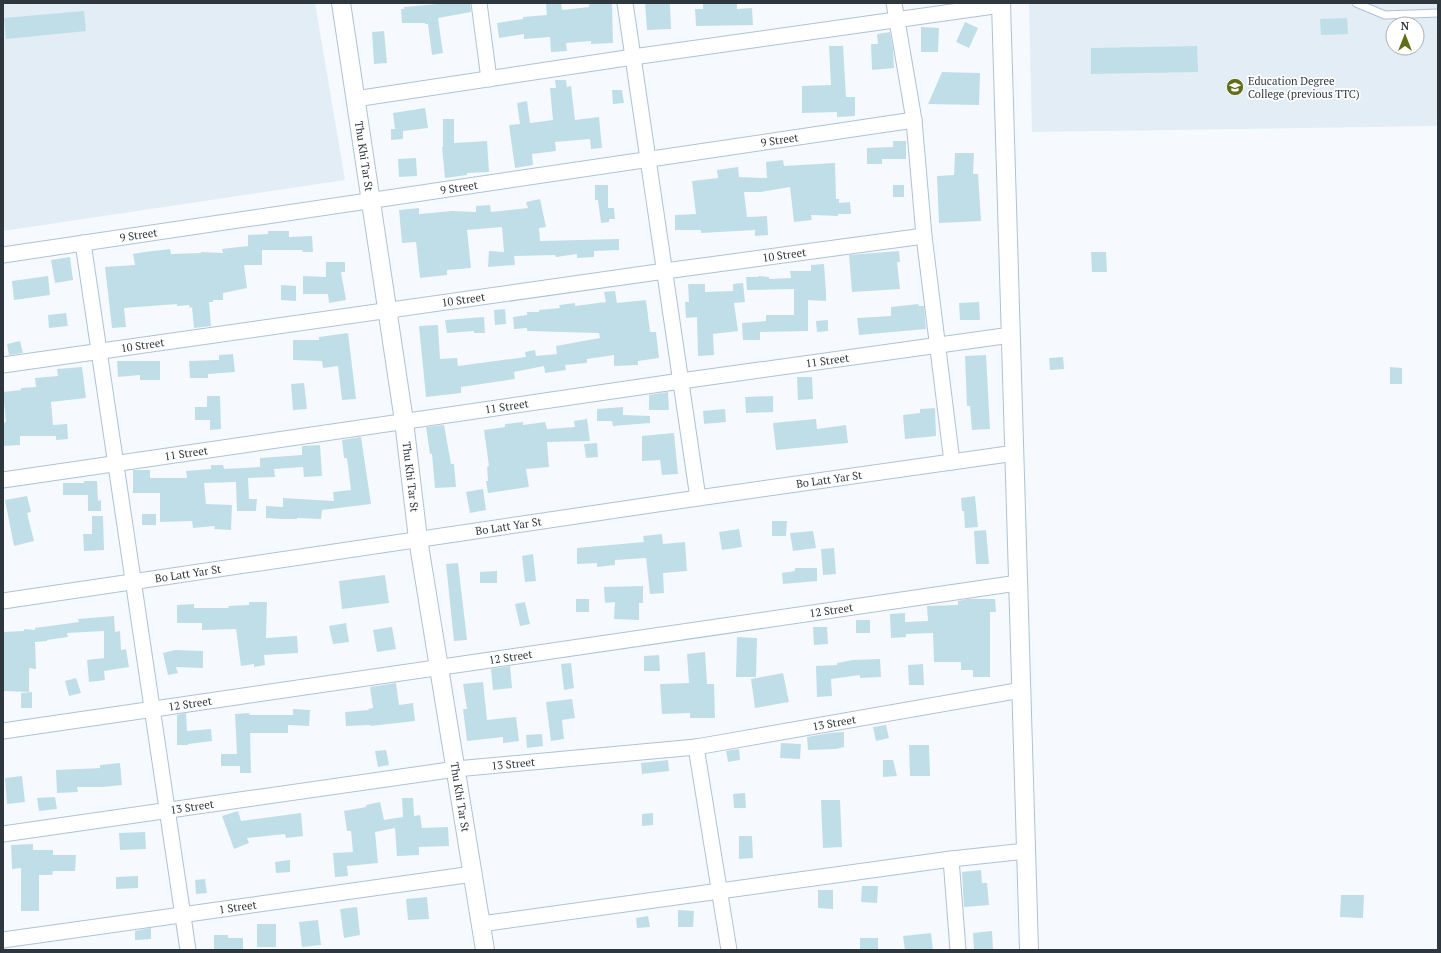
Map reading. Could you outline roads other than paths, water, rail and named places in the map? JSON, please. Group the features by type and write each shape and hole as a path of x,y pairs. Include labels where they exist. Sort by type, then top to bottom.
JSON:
{"street":[{"name":"Thu Khi Tar St","path":"341,3 404,421 418,539 485,950"},
{"path":"480,3 489,79"},
{"path":"625,3 698,498"},
{"path":"894,3 914,120 924,236 952,462"},
{"path":"355,99 1001,4 1029,950"},
{"name":"9 Street","path":"3,255 914,120"},
{"name":"10 Street","path":"3,365 665,271 924,236"},
{"path":"83,243 188,950"},
{"name":"11 Street","path":"3,480 681,381 1011,335"},
{"name":"Bo Latt Yar St","path":"3,601 698,498 1014,453"},
{"name":"12 Street","path":"3,731 1018,583"},
{"name":"13 Street","path":"3,834 456,769 696,747 1022,690"},
{"path":"696,747 729,950"},
{"path":"481,924 951,859 1026,851"},
{"path":"951,859 958,950"},
{"name":"1 Street","path":"3,940 473,874"}],"lane":[{"path":"1356,3 1385,15 1438,13"}],"place":[{"name":"Education Degree College (previous TTC)","path":"1235,87"}]}
